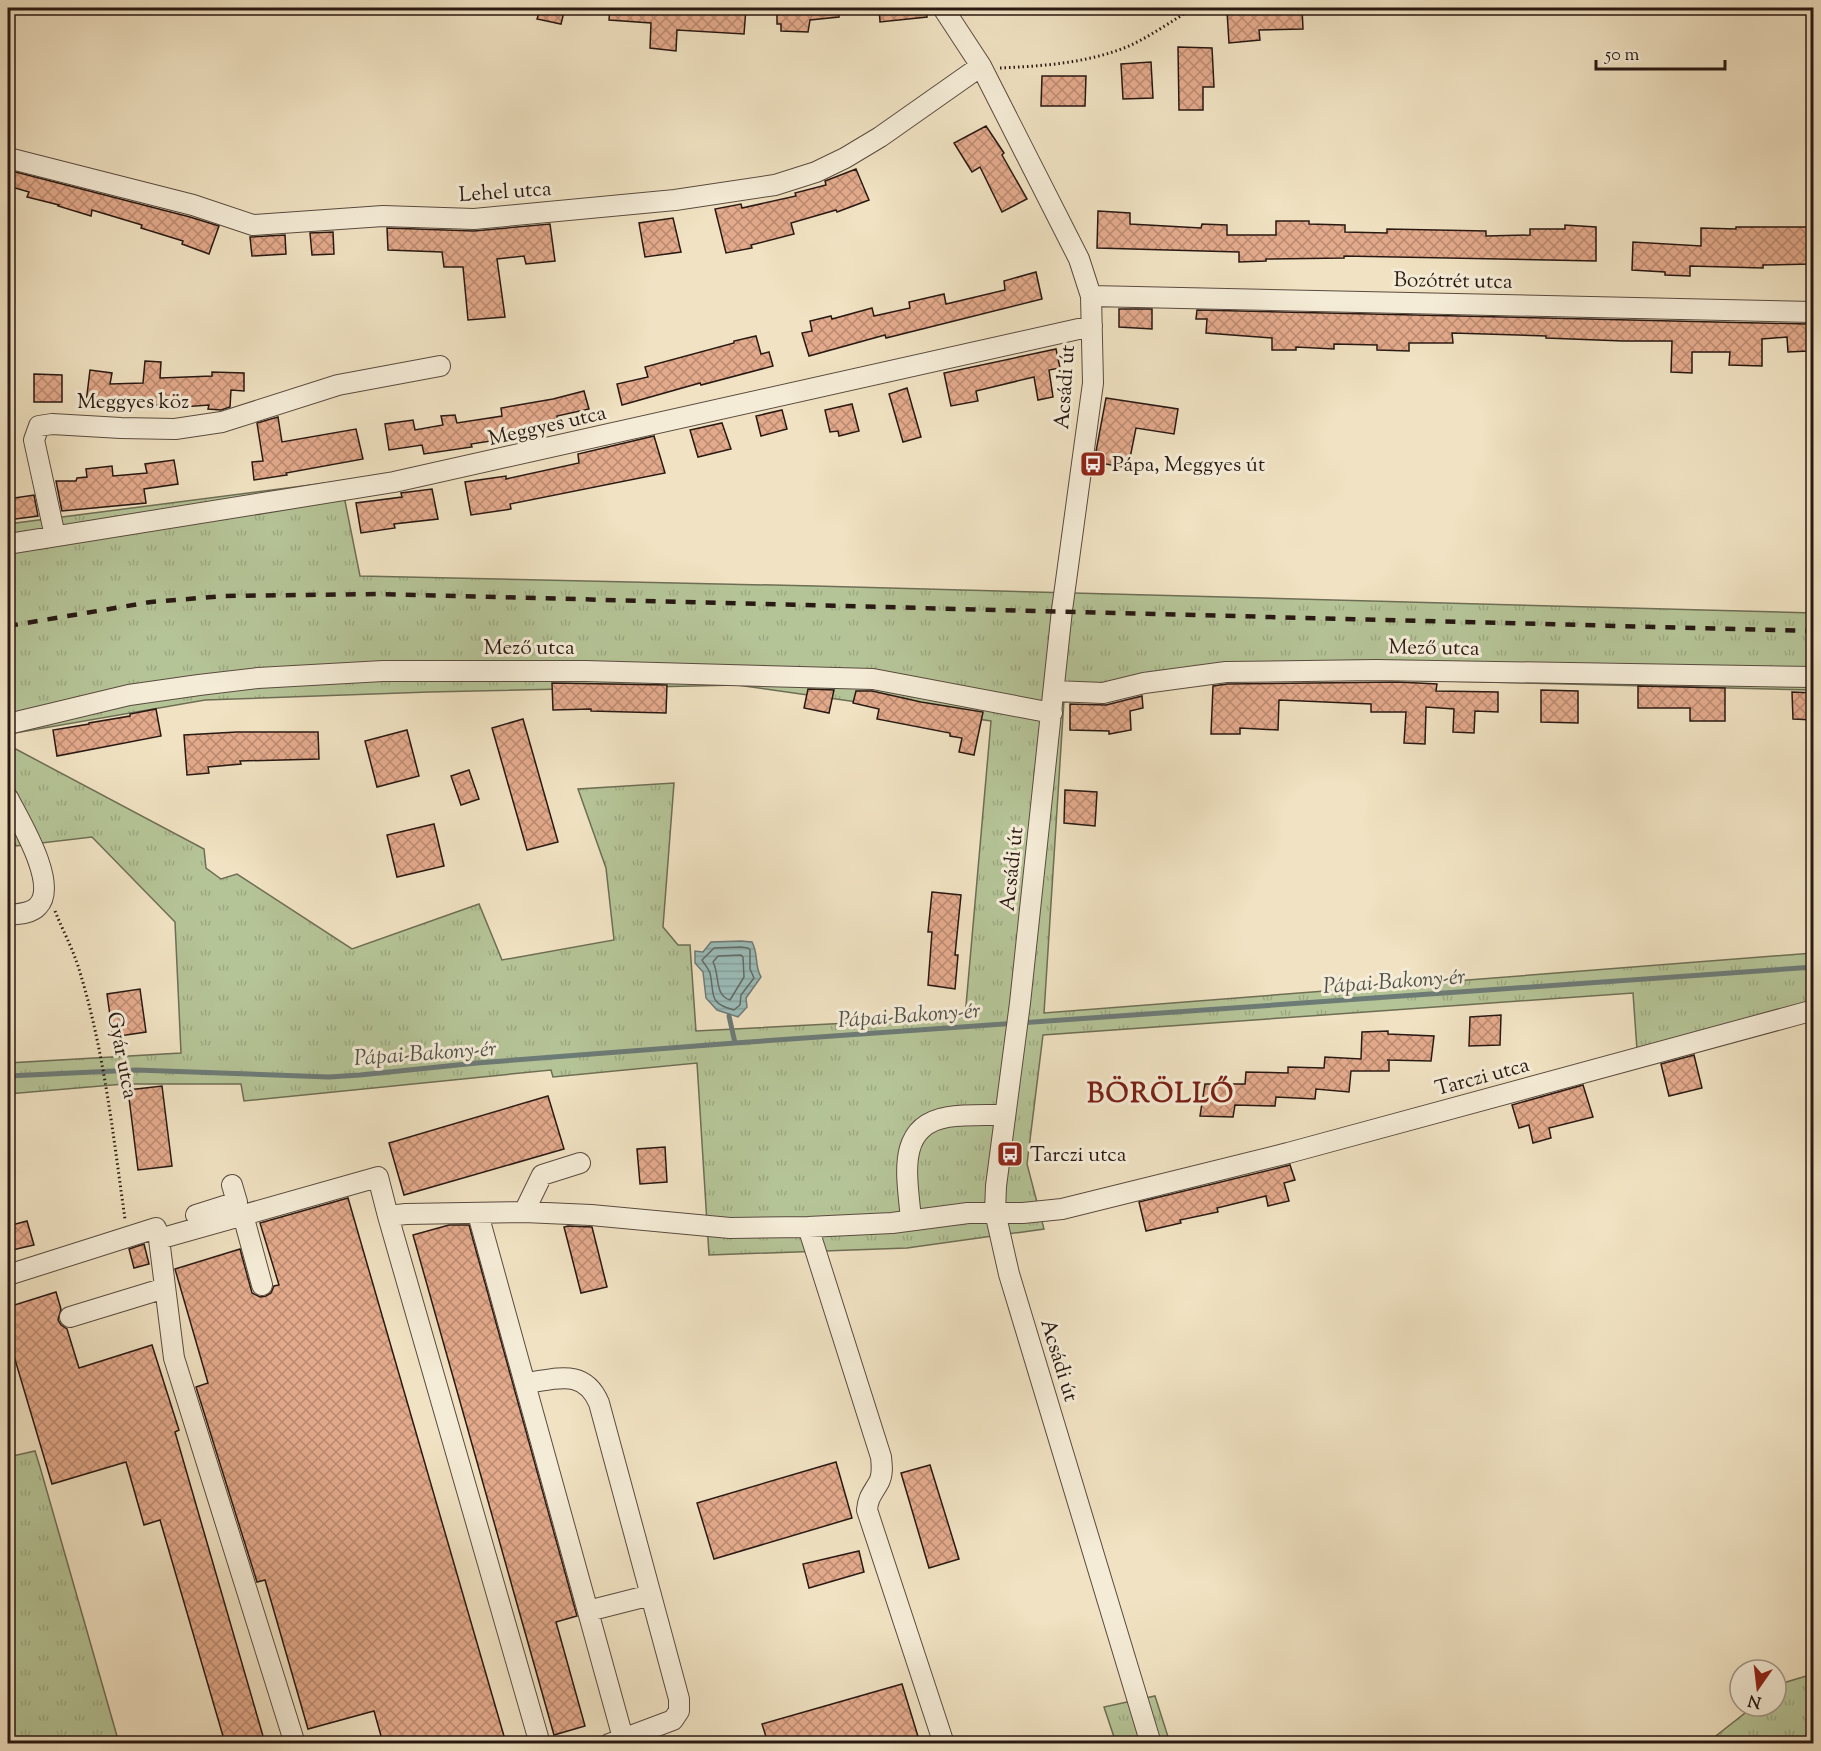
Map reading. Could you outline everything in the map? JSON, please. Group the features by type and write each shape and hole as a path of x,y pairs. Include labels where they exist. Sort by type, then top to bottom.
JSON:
{"street":[{"name":"Acsádi út","path":"942,10 981,66 1079,259 1091,296 1093,383 1062,610 1055,691 1016,1038 1004,1115 995,1212 1036,1366 1151,1743"},
{"name":"Lehel utca","path":"8,158 193,205 253,225 383,216 486,218 675,200 785,182 816,172 845,158 880,137 981,66"},
{"name":"Bozótrét utca","path":"1091,296 1814,312"},
{"name":"Meggyes utca","path":"8,543 394,482 1092,326"},
{"name":"Meggyes köz","path":"55,536 34,440 39,426 52,424 175,429 222,422 338,385 440,366"},
{"name":"Mező utca","path":"1055,691 1103,693 1153,681 1226,672 1376,670 1814,677"},
{"name":"Mező utca","path":"8,724 129,695 199,685 258,678 383,671 585,671 873,680 1052,713"},
{"path":"8,798 30,842 45,890 43,900 37,908 29,912 8,915"},
{"name":"Tarczi utca","path":"388,1216 524,1212 591,1215 730,1228 891,1223 995,1212 1023,1213 1062,1209 1232,1167 1814,1010"},
{"path":"911,1220 907,1164 909,1150 919,1130 935,1120 949,1117 1004,1115"},
{"path":"524,1212 542,1175 580,1162"},
{"path":"8,1275 129,1236 157,1234 243,1215 378,1177 540,1743"},
{"path":"157,1234 237,1202 232,1185"},
{"path":"478,1214 588,1611 616,1741 673,1720 680,1711 679,1699 595,1392 588,1385 572,1378 526,1383"},
{"path":"243,1215 262,1285"},
{"path":"808,1227 881,1457 880,1481 868,1497 867,1510 944,1743"},
{"path":"157,1234 174,1358 295,1743"},
{"path":"70,1317 165,1288"},
{"path":"588,1611 651,1595"}],"path":[{"path":"981,66 990,68 1067,64 1096,57 1130,45 1194,8"},
{"path":"1593,8 1814,12"},
{"name":"Gyár utca","path":"45,890 78,965 106,1085 129,1236"}],"green space":[{"path":"341,481 360,576 1813,613 1813,690 1236,676 1064,700 1044,1013 1813,953 1813,1017 1638,1064 1633,993 1043,1035 1027,1164 1044,1229 907,1248 709,1255 697,1063 553,1077 551,1070 244,1101 241,1084 124,1084 8,1094 8,1063 181,1053 175,922 92,837 16,846 8,827 8,524","holes":["737,685 991,721 965,1017 696,1031 690,945 678,945 663,927 674,783 578,789 606,868 614,940 502,960 479,904 352,949 237,874 221,879 206,868 204,849 10,746 9,734 205,700"]},
{"path":"35,1451 119,1743 8,1743 8,1457"},
{"path":"1813,1674 1813,1743 1707,1743 1739,1718 1788,1718 1788,1682"},
{"path":"1155,1696 1170,1743 1116,1743 1104,1707"}],"water":[{"path":"711,942 752,942 761,977 746,998 747,1007 738,1017 717,1010 706,998 703,972 695,963 695,951 703,952"}],"building":[{"path":"541,8 565,8 561,24 537,19"},
{"path":"610,8 746,8 744,34 677,30 676,51 650,48 651,23 609,20"},
{"path":"777,8 839,8 839,17 810,20 808,32 781,31 781,24 777,24"},
{"path":"879,8 926,8 927,17 880,22"},
{"path":"1302,8 1303,29 1259,30 1260,40 1229,43 1227,11"},
{"path":"1178,47 1212,48 1214,87 1203,87 1203,110 1179,110"},
{"path":"1151,62 1153,98 1123,99 1121,64"},
{"path":"1042,76 1086,76 1085,106 1041,106"},
{"path":"986,126 1004,153 1002,155 1027,199 1002,212 980,167 972,172 954,143"},
{"path":"856,169 869,200 837,212 836,210 791,223 794,234 751,245 752,248 726,253 715,209 741,204 742,208 796,196 795,193 826,185 825,181"},
{"path":"8,170 219,226 209,254 182,244 183,241 141,228 142,225 92,210 91,216 27,197 29,192 8,186"},
{"path":"1098,211 1130,213 1130,224 1201,228 1202,224 1227,225 1227,235 1276,235 1276,221 1309,221 1309,224 1345,225 1345,232 1387,233 1387,229 1486,231 1486,236 1530,235 1530,229 1565,229 1565,225 1596,227 1596,261 1344,256 1344,258 1266,259 1266,261 1239,262 1239,252 1097,248"},
{"path":"673,218 681,252 645,257 639,223"},
{"path":"550,224 555,261 526,264 524,256 497,259 505,317 468,320 463,267 444,267 442,252 388,250 387,228 474,231"},
{"path":"1736,227 1810,227 1811,264 1763,265 1763,268 1690,266 1690,276 1632,270 1633,242 1701,246 1701,228 1736,229"},
{"path":"333,232 334,254 312,255 310,233"},
{"path":"285,235 286,254 252,256 250,237"},
{"path":"1036,272 1042,299 886,338 885,335 809,356 802,333 812,331 810,321 831,316 832,319 872,308 874,316 910,308 909,302 944,294 946,304 1005,290 1004,281"},
{"path":"1119,309 1152,309 1152,329 1119,327"},
{"path":"1197,310 1807,324 1808,351 1788,352 1787,337 1762,339 1762,366 1729,365 1730,352 1692,352 1692,373 1671,372 1672,341 1452,333 1453,343 1409,343 1409,351 1377,350 1377,345 1334,344 1334,349 1296,347 1296,350 1272,350 1272,338 1206,333 1207,319 1196,319"},
{"path":"756,336 761,354 769,352 773,366 622,405 617,384 648,377 645,367"},
{"path":"1056,349 1060,368 1049,370 1053,397 1038,400 1034,377 976,391 978,401 951,406 944,373"},
{"path":"145,361 161,362 160,378 212,376 212,372 244,373 244,391 231,390 230,407 221,410 208,409 209,405 168,408 168,405 86,403 90,370 112,373 110,384 143,383"},
{"path":"34,374 62,375 62,402 34,402"},
{"path":"907,388 921,437 903,442 889,394"},
{"path":"584,391 589,409 557,416 558,422 516,431 517,437 424,454 422,445 389,450 385,424 413,420 415,430 443,425 441,416 455,415 457,423 502,416 501,408"},
{"path":"1106,398 1178,409 1174,434 1136,428 1128,468 1094,462"},
{"path":"852,404 859,431 839,436 838,431 830,432 825,410"},
{"path":"782,410 787,429 761,436 756,416"},
{"path":"278,417 282,442 356,429 363,459 254,480 252,462 263,461 257,423"},
{"path":"722,423 731,449 698,457 690,430"},
{"path":"654,436 665,473 510,504 511,509 471,515 465,482 506,476 506,479 579,463 578,454"},
{"path":"174,460 178,484 144,489 146,503 62,511 56,481 76,481 77,478 87,477 86,469 112,466 113,476 147,473 145,464"},
{"path":"432,489 438,519 394,524 395,528 361,533 356,503 402,497 401,493"},
{"path":"34,495 38,516 8,520 8,499"},
{"path":"1398,682 1437,684 1436,691 1498,692 1498,712 1475,711 1474,733 1453,732 1454,709 1426,707 1425,744 1404,743 1406,712 1371,712 1371,704 1279,700 1278,730 1240,728 1240,734 1211,734 1213,686"},
{"path":"552,683 667,685 666,713 591,711 591,709 553,710"},
{"path":"1638,686 1725,688 1725,721 1690,721 1690,708 1638,708"},
{"path":"808,689 834,690 829,713 804,708"},
{"path":"1541,690 1578,691 1578,723 1541,722"},
{"path":"856,691 872,691 983,712 974,755 959,752 962,738 950,736 950,733 877,719 879,709 853,703"},
{"path":"1792,692 1814,693 1814,720 1793,719"},
{"path":"1142,696 1143,708 1130,711 1131,730 1109,734 1109,731 1070,730 1070,704 1106,705"},
{"path":"156,709 161,736 57,756 53,730"},
{"path":"523,719 558,842 527,850 492,728"},
{"path":"407,730 419,776 377,787 365,741"},
{"path":"237,732 318,732 319,759 240,761 241,764 208,767 209,773 187,775 184,735"},
{"path":"469,770 479,799 461,805 451,776"},
{"path":"1065,790 1097,792 1095,826 1064,823"},
{"path":"434,824 444,866 397,877 387,835"},
{"path":"932,892 961,895 955,955 958,955 955,989 928,985 932,932 928,932"},
{"path":"140,989 146,1032 113,1037 107,994"},
{"path":"1501,1015 1500,1045 1469,1046 1470,1017"},
{"path":"1388,1031 1388,1034 1434,1036 1431,1061 1389,1060 1389,1071 1351,1071 1349,1092 1316,1089 1315,1099 1276,1097 1275,1106 1235,1105 1233,1117 1200,1116 1205,1084 1245,1084 1246,1072 1288,1073 1288,1067 1324,1068 1325,1057 1361,1059 1362,1032"},
{"path":"1694,1055 1702,1088 1669,1096 1661,1064"},
{"path":"1583,1085 1593,1117 1549,1128 1551,1138 1533,1143 1529,1125 1519,1128 1512,1105"},
{"path":"162,1086 172,1166 138,1170 128,1090"},
{"path":"548,1096 564,1149 404,1195 389,1143"},
{"path":"665,1147 667,1182 640,1184 637,1149"},
{"path":"1290,1165 1295,1180 1284,1183 1289,1201 1268,1206 1266,1196 1217,1208 1218,1212 1180,1220 1181,1223 1146,1231 1139,1202"},
{"path":"348,1198 506,1743 383,1743 374,1711 308,1729 265,1580 257,1582 196,1387 208,1383 175,1269 240,1249 252,1293 260,1297 266,1296 271,1293 274,1286 279,1285 260,1223"},
{"path":"27,1221 34,1245 8,1251 8,1226"},
{"path":"449,1225 469,1225 577,1616 556,1622 585,1726 554,1735 413,1235"},
{"path":"564,1227 592,1227 607,1287 581,1293"},
{"path":"144,1244 149,1264 134,1268 129,1249"},
{"path":"56,1292 61,1309 58,1320 67,1329 79,1368 152,1345 179,1430 175,1432 265,1743 225,1743 160,1520 144,1525 126,1462 52,1484 8,1336 8,1307"},
{"path":"836,1462 852,1518 714,1559 697,1503"},
{"path":"930,1465 959,1559 929,1568 901,1473"},
{"path":"859,1551 864,1572 809,1588 803,1564"},
{"path":"902,1684 920,1743 768,1743 762,1724"}],"waterway":[{"name":"Pápai-Bakony-ér","path":"8,1076 136,1070 329,1077 735,1043 1814,967"},
{"path":"729,1016 735,1043"}],"railway":[{"path":"8,626 151,602 225,596 377,594 1814,631"}],"place":[{"name":"Pápa, Meggyes út","path":"1093,464"},
{"name":"Tarczi utca","path":"1010,1154"}],"district":[{"name":"BÖRÖLLŐ","path":"1161,1093"}]}
